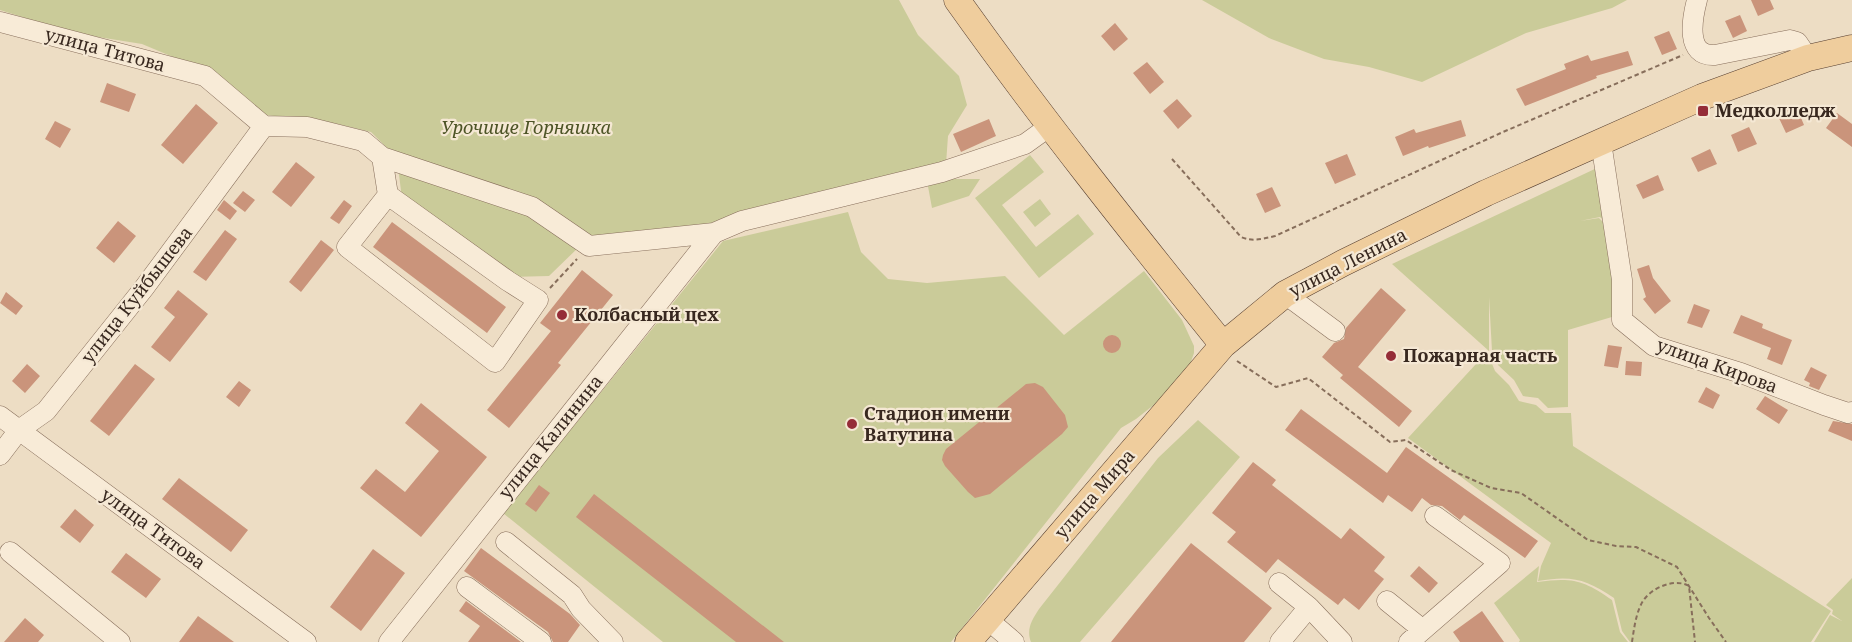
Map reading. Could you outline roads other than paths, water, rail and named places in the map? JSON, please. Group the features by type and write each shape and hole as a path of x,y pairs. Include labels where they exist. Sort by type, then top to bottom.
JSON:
{"main road":[{"path":"957,0 1050,126 1223,345"},
{"name":"улица Ленина","path":"1223,345 1285,294 1486,193 1702,97 1808,58 1852,48"},
{"name":"улица Мира","path":"968,642 1223,345"}],"street":[{"path":"1697,0 1691,32 1700,52 1715,55 1790,40 1797,42 1808,58"},
{"name":"улица Титова","path":"0,22 205,76 264,126"},
{"path":"264,126 307,127 363,141 382,157 532,207 589,246 714,233 742,221 942,172 1025,144 1050,126"},
{"name":"улица Куйбышева","path":"0,454 19,430 46,411 144,288 264,126"},
{"name":"улица Кирова","path":"1601,142 1622,280 1622,320 1654,346 1741,373 1840,410 1852,412"},
{"path":"382,157 388,195 507,281 538,300 495,362 347,247 388,195"},
{"name":"улица Калинина","path":"389,642 714,233"},
{"path":"1285,294 1335,331"},
{"name":"улица Титова","path":"0,416 305,642"},
{"path":"1387,601 1416,636 1500,563 1435,516"},
{"path":"506,542 572,595 581,609 613,642"},
{"path":"10,552 120,642"},
{"path":"1279,583 1310,607 1342,642"},
{"path":"467,587 542,642"},
{"path":"1280,642 1310,607"},
{"path":"987,619 1014,642"}],"place":[{"name":"Медколледж","path":"1703,111"},
{"name":"Колбасный цех","path":"562,315"},
{"name":"Пожарная часть","path":"1391,356"},
{"name":"Стадион имени Ватутина","path":"852,424"}],"park label":[{"name":"Урочище Горняшка","path":"526,128"}]}
